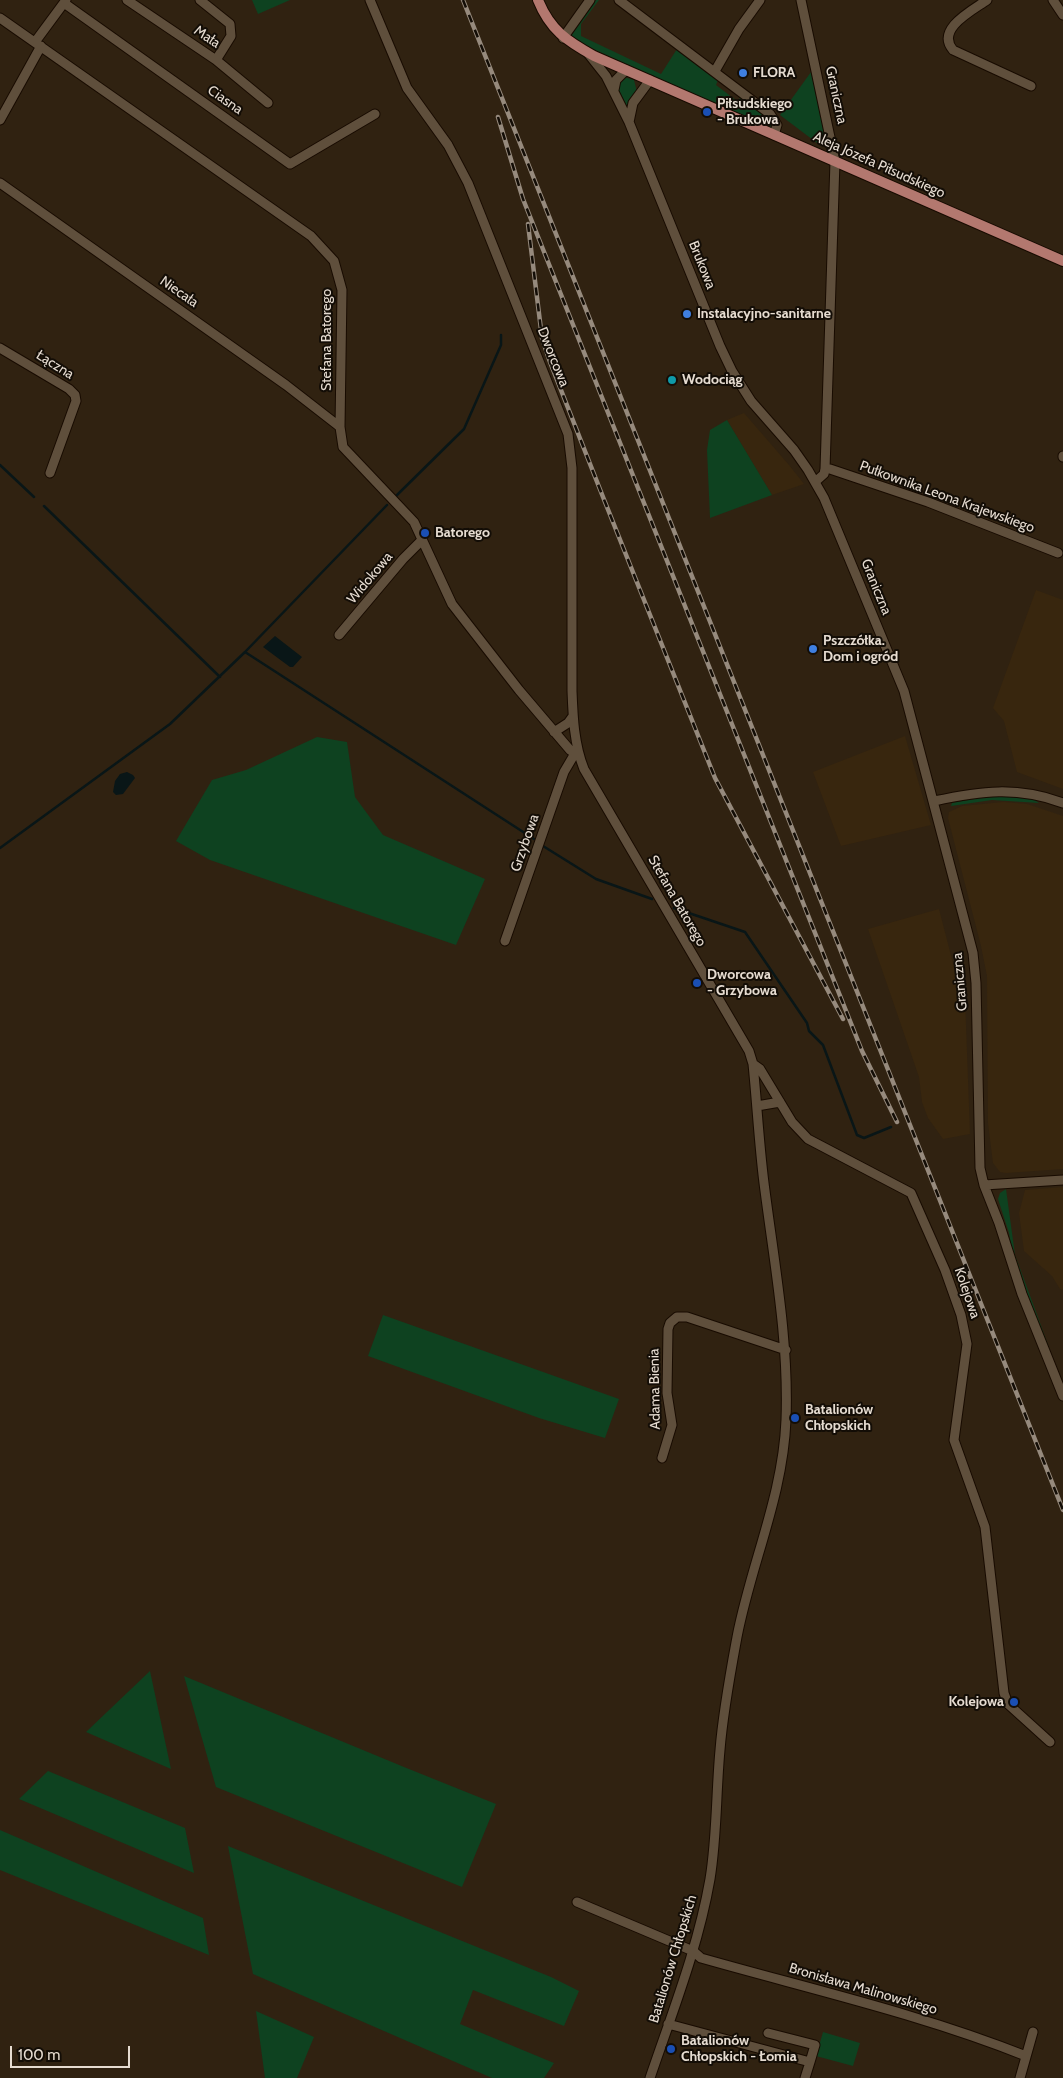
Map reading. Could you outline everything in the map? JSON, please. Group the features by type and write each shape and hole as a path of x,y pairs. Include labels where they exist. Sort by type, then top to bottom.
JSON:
{"main road":[{"name":"Aleja Józefa Piłsudskiego","path":"538,0 546,18 563,38 587,52 1063,261"}],"street":[{"name":"Mała","path":"128,0 216,60 268,103"},
{"path":"200,0 230,24 231,36 216,60"},
{"name":"Dworcowa","path":"370,0 407,88 448,145 468,183 568,434 572,468 573,716 577,756"},
{"path":"563,38 590,0"},
{"path":"619,0 715,71 776,120 777,125 774,135"},
{"path":"715,71 760,0"},
{"name":"Graniczna","path":"802,0 835,161 825,469"},
{"path":"987,0 950,29 947,38 948,44 953,50 1031,86"},
{"path":"1053,0 1063,15"},
{"name":"Ciasna","path":"38,44 65,1 290,164 375,114"},
{"name":"Stefana Batorego","path":"0,18 311,236 334,261 340,280 342,301 340,427 342,446 414,522 452,604 519,690 577,756 749,1051 753,1064 760,1069 792,1122 808,1139 911,1193"},
{"path":"0,120 38,44"},
{"name":"Brukowa","path":"587,52 606,76 629,122 720,346 732,371 751,401 794,450 816,482"},
{"path":"614,90 616,80 626,70"},
{"path":"629,122 633,103 650,80"},
{"name":"Niecała","path":"0,182 286,385 340,427"},
{"name":"Łączna","path":"0,348 69,389 75,396 76,401 50,473"},
{"path":"816,482 824,474 825,469"},
{"name":"Pułkownika Leona Krajewskiego","path":"825,469 830,469 928,502 1058,553"},
{"name":"Graniczna","path":"816,482 904,691 934,801 973,954 976,983 980,1168 984,1185 1022,1294 1063,1396"},
{"name":"Widokowa","path":"339,635 403,559 422,540"},
{"path":"554,732 568,723 573,716"},
{"name":"Grzybowa","path":"505,941 564,772 577,756"},
{"path":"934,801 976,793 1004,791 1040,795 1063,803"},
{"name":"Batalionów Chłopskich","path":"650,2078 693,1951 706,1900 714,1856 722,1728 735,1648 781,1468 786,1419 786,1350 764,1180 753,1064"},
{"path":"757,1106 780,1102"},
{"path":"984,1185 1063,1180"},
{"name":"Kolejowa","path":"911,1193 945,1270 965,1330 966,1355 954,1440 985,1526 1004,1693 1008,1704 1050,1742"},
{"name":"Adama Bienia","path":"662,1458 672,1425 667,1393 667,1339 668,1329 673,1320 677,1317 687,1316 786,1350"},
{"name":"Bronisława Malinowskiego","path":"577,1902 693,1951 701,1958 899,2012 975,2036 1026,2056"},
{"path":"668,2024 810,2062"},
{"path":"1020,2078 1034,2032"},
{"path":"768,2033 814,2045 804,2078"}],"shaded area":[{"path":"744,413 804,484 772,495 727,420"},
{"path":"1036,590 1063,600 1063,789 1017,772 1004,721 993,708"},
{"path":"275,636 302,657 293,667 290,667 263,647"},
{"path":"905,736 931,825 841,846 813,772"},
{"path":"127,772 135,778 123,794 116,795 113,792 115,781 120,774"},
{"path":"1003,802 1027,804 1063,816 1063,1169 1006,1173 1000,1172 993,1163 988,1123 987,976 948,818 949,812 962,806"},
{"path":"939,909 955,971 964,971 970,1134 943,1139 928,1118 922,1102 919,1077 868,929"},
{"path":"1063,1187 1063,1290 1060,1289 1052,1276 1024,1251 1019,1213 1025,1190"}],"green space":[{"path":"252,0 290,0 258,14"},
{"path":"596,0 599,0 581,24 581,36 661,74 677,49 718,80 716,85 737,101 741,97 773,122 771,129 582,44 570,36 571,32"},
{"path":"811,72 826,137 821,140 822,144 817,143 780,115"},
{"path":"624,77 634,80 637,92 627,118 617,93 617,83"},
{"path":"727,420 772,495 710,518 707,450 710,430"},
{"path":"317,737 347,742 355,797 383,835 485,879 456,945 210,860 176,841 212,780 246,770"},
{"path":"1008,796 1033,799 1039,803 992,800 951,806 952,803 985,797"},
{"path":"1006,1189 1015,1255 1050,1350 1047,1347 1013,1256 1009,1233 998,1199 1000,1193"},
{"path":"383,1315 619,1399 605,1438 539,1418 368,1356"},
{"path":"150,1671 171,1769 86,1732"},
{"path":"184,1676 496,1804 462,1887 216,1787"},
{"path":"48,1771 185,1828 194,1873 19,1799"},
{"path":"0,1830 203,1918 209,1955 0,1870"},
{"path":"228,1846 551,1977 579,1991 564,2026 473,1990 460,2024 554,2063 544,2078 492,2078 253,1974"},
{"path":"256,2011 314,2037 297,2078 265,2078"},
{"path":"823,2032 860,2043 853,2066 816,2056"}],"waterway":[{"path":"396,496 464,429 501,345 501,335"},
{"path":"0,465 34,497"},
{"path":"245,652 387,505"},
{"path":"44,506 220,677"},
{"path":"0,848 170,724 245,652 534,839"},
{"path":"543,846 596,879 652,899"},
{"path":"674,908 745,932 807,1023 809,1031 823,1045 857,1135 864,1138 891,1127"}],"railway":[{"path":"463,0 1063,1510"},
{"path":"498,117 523,199 862,1051 897,1122"},
{"path":"528,224 542,338 603,497 715,778 843,1019"}],"place":[{"name":"FLORA","path":"743,73"},
{"name":"Piłsudskiego - Brukowa","path":"707,112"},
{"name":"Instalacyjno-sanitarne","path":"687,314"},
{"name":"Wodociąg","path":"672,380"},
{"name":"Batorego","path":"425,533"},
{"name":"Pszczółka. Dom i ogród","path":"813,649"},
{"name":"Dworcowa - Grzybowa","path":"697,983"},
{"name":"Batalionów Chłopskich","path":"795,1418"},
{"name":"Kolejowa","path":"1014,1702"},
{"name":"Batalionów Chłopskich - Łomia","path":"671,2049"}]}
